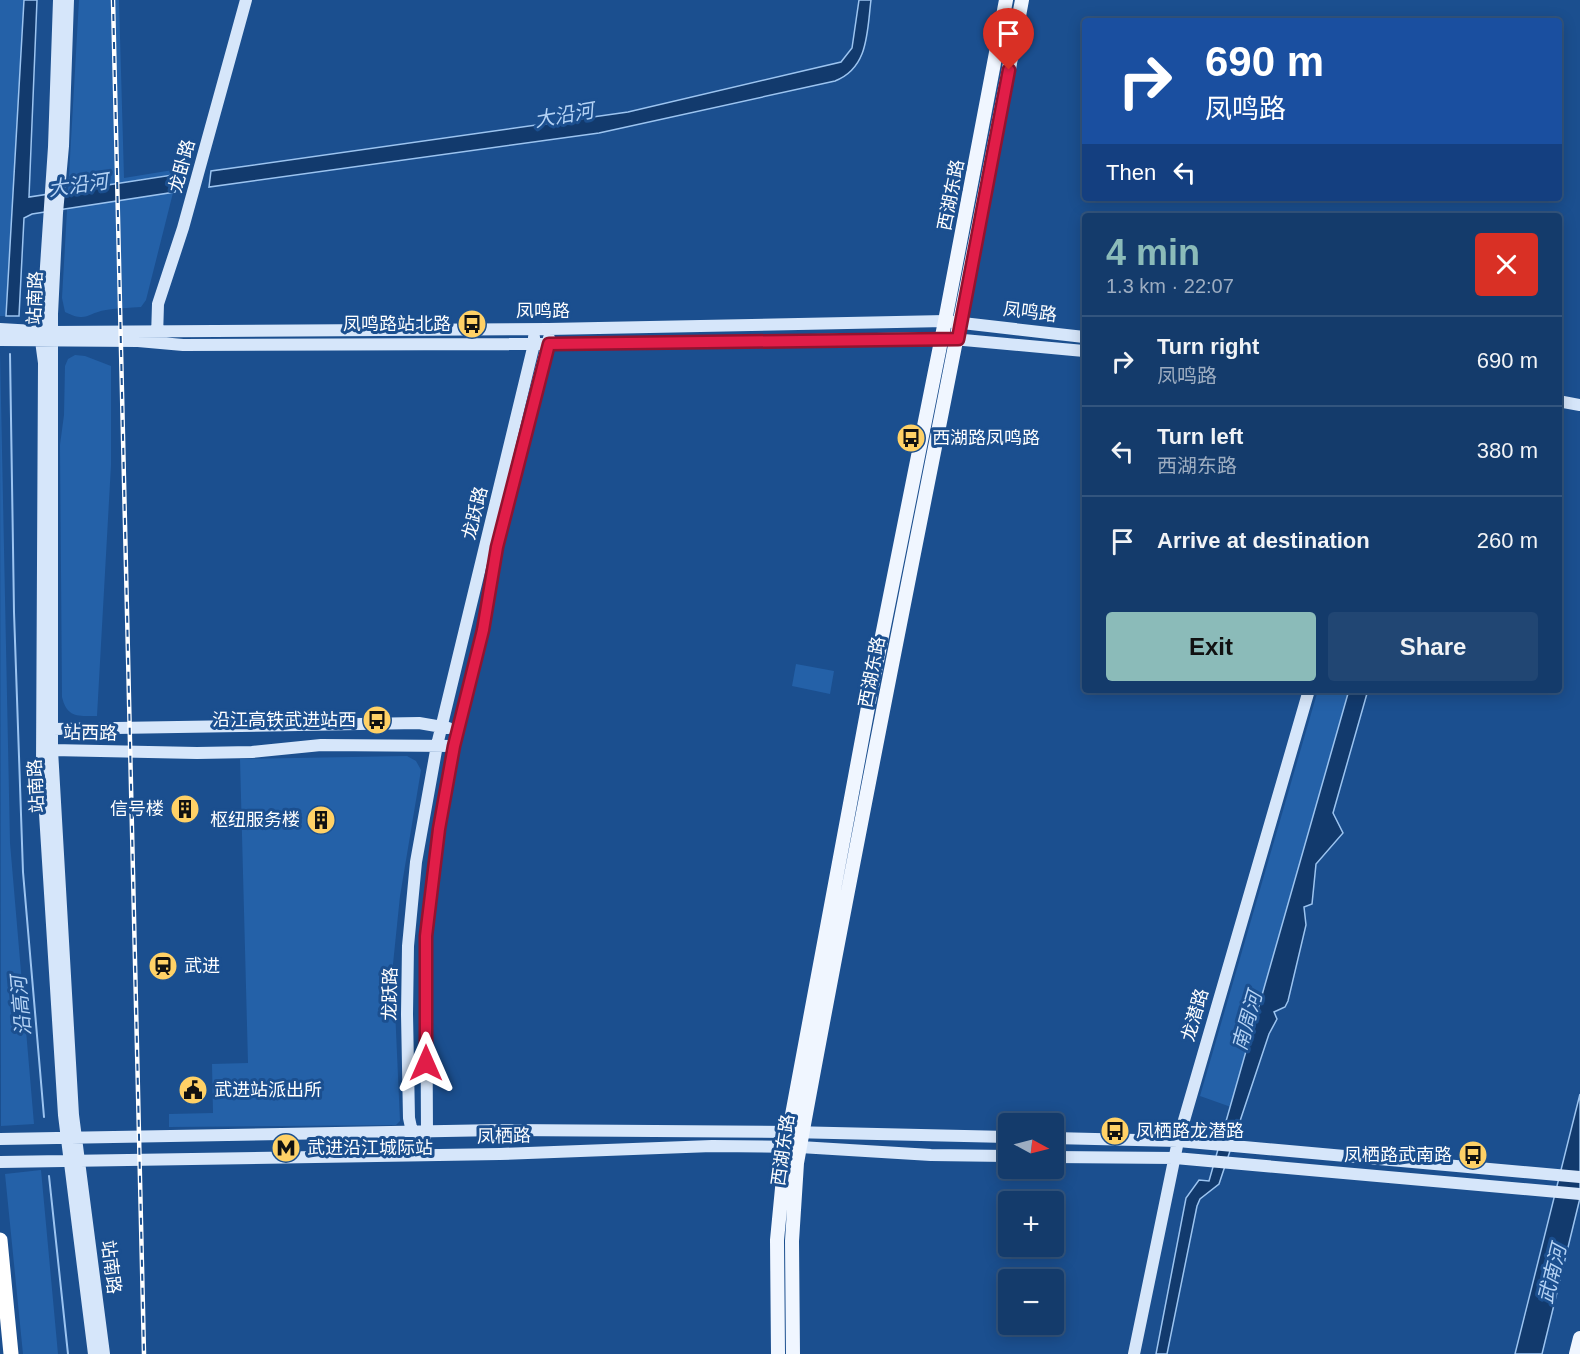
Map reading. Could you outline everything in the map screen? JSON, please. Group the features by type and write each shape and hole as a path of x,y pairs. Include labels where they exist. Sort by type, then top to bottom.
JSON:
{"highway":[{"path":"0,1240 11,1354"}],"main road":[{"name":"西湖东路","path":"796,1132 871,691 942,338 1006,0"},
{"name":"西湖东路","path":"778,1354 777,1240 793,1147 927,478 958,339 1022,0"},
{"name":"西湖东路","path":"793,1147 794,1354"},
{"path":"1576,1354 1580,1338"}],"street":[{"path":"56,190 59,0"},
{"path":"56,190 68,0"},
{"name":"龙卧路","path":"157,337 158,304 183,228 246,0"},
{"name":"站南路","path":"56,190 52,214 47,337 52,750 71,1138"},
{"name":"凤鸣路","path":"0,340 47,337 157,337 945,321 1082,337"},
{"name":"凤鸣路","path":"0,329 47,337"},
{"name":"龙跃路","path":"417,1155 411,1132 407,1014 408,946 416,862 436,745 534,344 533,329"},
{"name":"龙跃路","path":"417,1155 427,1132 426,936 439,829 454,746 483,630 497,547 549,344 548,329"},
{"name":"站南路","path":"47,337 44,363 42,766 71,1138 104,1354"},
{"name":"凤鸣路","path":"157,337 183,345 549,344 942,338 1082,351"},
{"path":"1562,402 1580,405"},
{"name":"龙潜路","path":"1134,1354 1178,1141 1308,693"},
{"name":"站西路","path":"454,746 321,745 219,753 52,750 43,740 53,729 419,723 441,728 459,728"},
{"name":"凤栖路","path":"0,1139 411,1132 796,1132 998,1137"},
{"path":"1064,1138 1178,1141 1580,1177"},
{"name":"凤栖路","path":"0,1162 417,1155 711,1146 793,1147 931,1155 998,1156"},
{"path":"1064,1156 1175,1158 1232,1162 1580,1194"},
{"name":"站南路","path":"75,1161 94,1354"}],"shaded area":[{"path":"0,0 24,0 6,316 0,316"},
{"path":"79,0 119,0 124,178 179,169 146,300 141,307 100,311 83,317 65,312 62,298"},
{"path":"0,352 10,843 34,1124 1,1126"},
{"path":"75,355 85,356 111,366 111,465 97,716 79,716 70,712 62,697 60,445 64,415 65,366 68,359"},
{"path":"796,664 834,671 830,694 792,686"},
{"path":"1317,693 1348,693 1231,1107 1200,1096"},
{"path":"407,756 416,761 421,770 400,896 393,964 400,1121 396,1125 169,1127 169,1114 213,1113 212,1064 248,1063 240,759"},
{"path":"41,1170 58,1354 23,1354 5,1174"}],"water":[{"path":"24,0 37,0 29,197 179,174 181,177 175,192 32,214 24,218 19,316 6,316"},
{"path":"859,0 871,0 864,47 854,67 835,81 599,133 209,187 211,171 628,112 841,62 852,48"},
{"path":"1348,693 1367,693 1333,813 1343,833 1316,864 1312,904 1304,907 1306,925 1288,1001 1285,1007 1274,1012 1277,1019 1269,1034 1219,1184 1200,1199 1197,1206 1167,1354 1156,1354 1186,1198 1199,1180 1209,1181"},
{"name":"武南河","path":"1580,1094 1580,1198 1542,1354 1515,1354"}],"waterway":[{"name":"沿高河","path":"10,354 14,612 23,872 44,1117"},
{"name":"沿高河","path":"49,1176 68,1354"}],"railway":[{"path":"113,0 144,1354"}],"place":[{"name":"凤鸣路站北路","path":"472,324"},
{"name":"西湖路凤鸣路","path":"911,438"},
{"name":"沿江高铁武进站西","path":"377,720"},
{"name":"信号楼","path":"185,809"},
{"name":"枢纽服务楼","path":"321,820"},
{"name":"武进","path":"163,966"},
{"name":"武进站派出所","path":"193,1090"},
{"name":"凤栖路龙潜路","path":"1115,1131"},
{"name":"武进沿江城际站","path":"286,1148"},
{"name":"凤栖路武南路","path":"1473,1155"}],"route":[{"path":"426,1063 426,936 439,829 454,746 465,710 483,630 497,547 549,344 778,339 958,339 1009,70"}],"water label":[{"name":"大沿河","path":"564,115"},
{"name":"大沿河","path":"78,185"},
{"name":"南周河","path":"1247,1021"}]}
